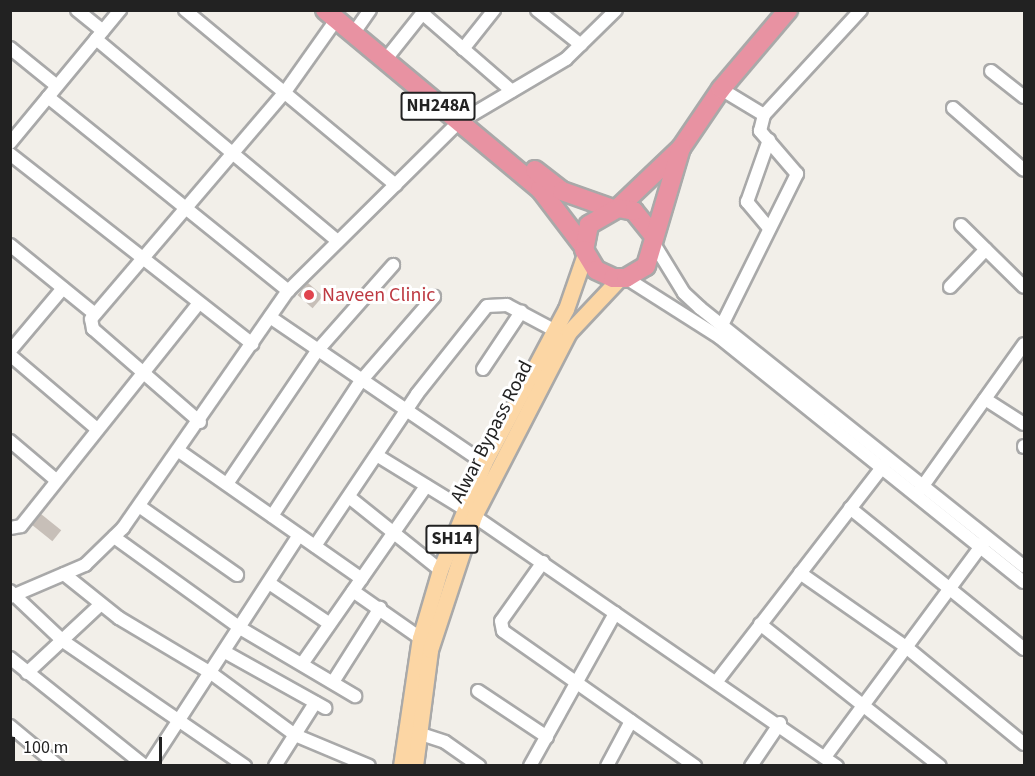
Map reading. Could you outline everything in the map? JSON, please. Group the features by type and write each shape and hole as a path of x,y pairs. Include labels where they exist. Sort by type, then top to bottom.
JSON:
{"highway":[{"path":"585,250 589,225 615,209 681,148 721,89 788,10"},
{"name":"NH248A","path":"333,14 358,27 390,54 546,195 601,274 623,279"},
{"name":"NH248A","path":"333,14 463,120 562,190 615,209 634,211 654,240"},
{"path":"623,279 646,266 681,148"}],"main road":[{"name":"SH14","path":"400,765 420,638 440,570 469,512 484,463 562,331 585,250"},
{"name":"SH14","path":"562,331 623,279"},
{"name":"Alwar Bypass Road","path":"415,765 432,641 469,512 562,331"}],"street":[{"path":"77,10 99,35 233,153 338,241"},
{"path":"12,139 120,10"},
{"path":"185,10 396,184"},
{"path":"358,27 370,10"},
{"path":"463,49 494,10"},
{"path":"537,10 581,45"},
{"path":"245,765 63,641 12,595 85,565 114,537 200,422 288,291 463,120 512,91 581,45 616,10"},
{"path":"722,326 747,284 768,227 796,174 770,140 760,131 764,115 861,10"},
{"path":"390,54 424,12 512,91"},
{"path":"200,422 93,329 95,314 285,92 333,14"},
{"path":"10,48 57,86"},
{"path":"991,71 1024,97"},
{"path":"721,89 764,115"},
{"path":"48,97 288,291"},
{"path":"953,108 1024,171"},
{"path":"768,227 747,202 770,140"},
{"path":"10,154 252,344"},
{"path":"961,225 1024,287"},
{"path":"654,240 684,293 984,541 1024,582"},
{"path":"10,245 95,314"},
{"path":"950,287 986,249"},
{"path":"226,484 317,351 393,265"},
{"path":"623,279 718,337 884,465 921,489"},
{"path":"63,288 10,353 97,429"},
{"path":"272,516 360,382 434,297"},
{"path":"10,528 21,526 199,303"},
{"path":"315,546 406,415 487,306 507,305 562,331"},
{"path":"483,369 520,312"},
{"path":"270,317 406,415 484,463"},
{"path":"921,489 1024,344"},
{"path":"1013,358 1024,367"},
{"path":"985,399 1024,424"},
{"path":"10,441 56,480"},
{"path":"179,451 362,579"},
{"path":"378,456 469,512 780,723 837,765"},
{"path":"717,681 884,465"},
{"path":"302,664 426,486"},
{"path":"349,497 396,530 440,570"},
{"path":"139,506 237,575"},
{"path":"850,508 1024,650"},
{"path":"149,765 225,652 299,535"},
{"path":"114,537 240,628 355,696"},
{"path":"984,541 1024,567"},
{"path":"825,757 984,541"},
{"path":"543,562 500,626 577,684 695,765"},
{"path":"800,573 906,647 1024,744"},
{"path":"64,574 101,604 211,673 295,735 369,765"},
{"path":"269,583 330,624"},
{"path":"353,591 420,638"},
{"path":"27,673 101,604"},
{"path":"333,682 380,608"},
{"path":"530,765 615,613"},
{"path":"760,624 940,765"},
{"path":"225,652 320,706 295,735 275,765"},
{"path":"10,658 145,765"},
{"path":"478,691 547,737"},
{"path":"607,765 631,721"},
{"path":"751,765 780,723"},
{"path":"10,726 58,765"},
{"path":"421,734 445,741 479,765"}],"building":[{"path":"308,283 323,296 313,308 298,295"},
{"path":"41,514 61,530 52,541 32,525"}],"place":[{"name":"Naveen Clinic","path":"309,295"}]}
